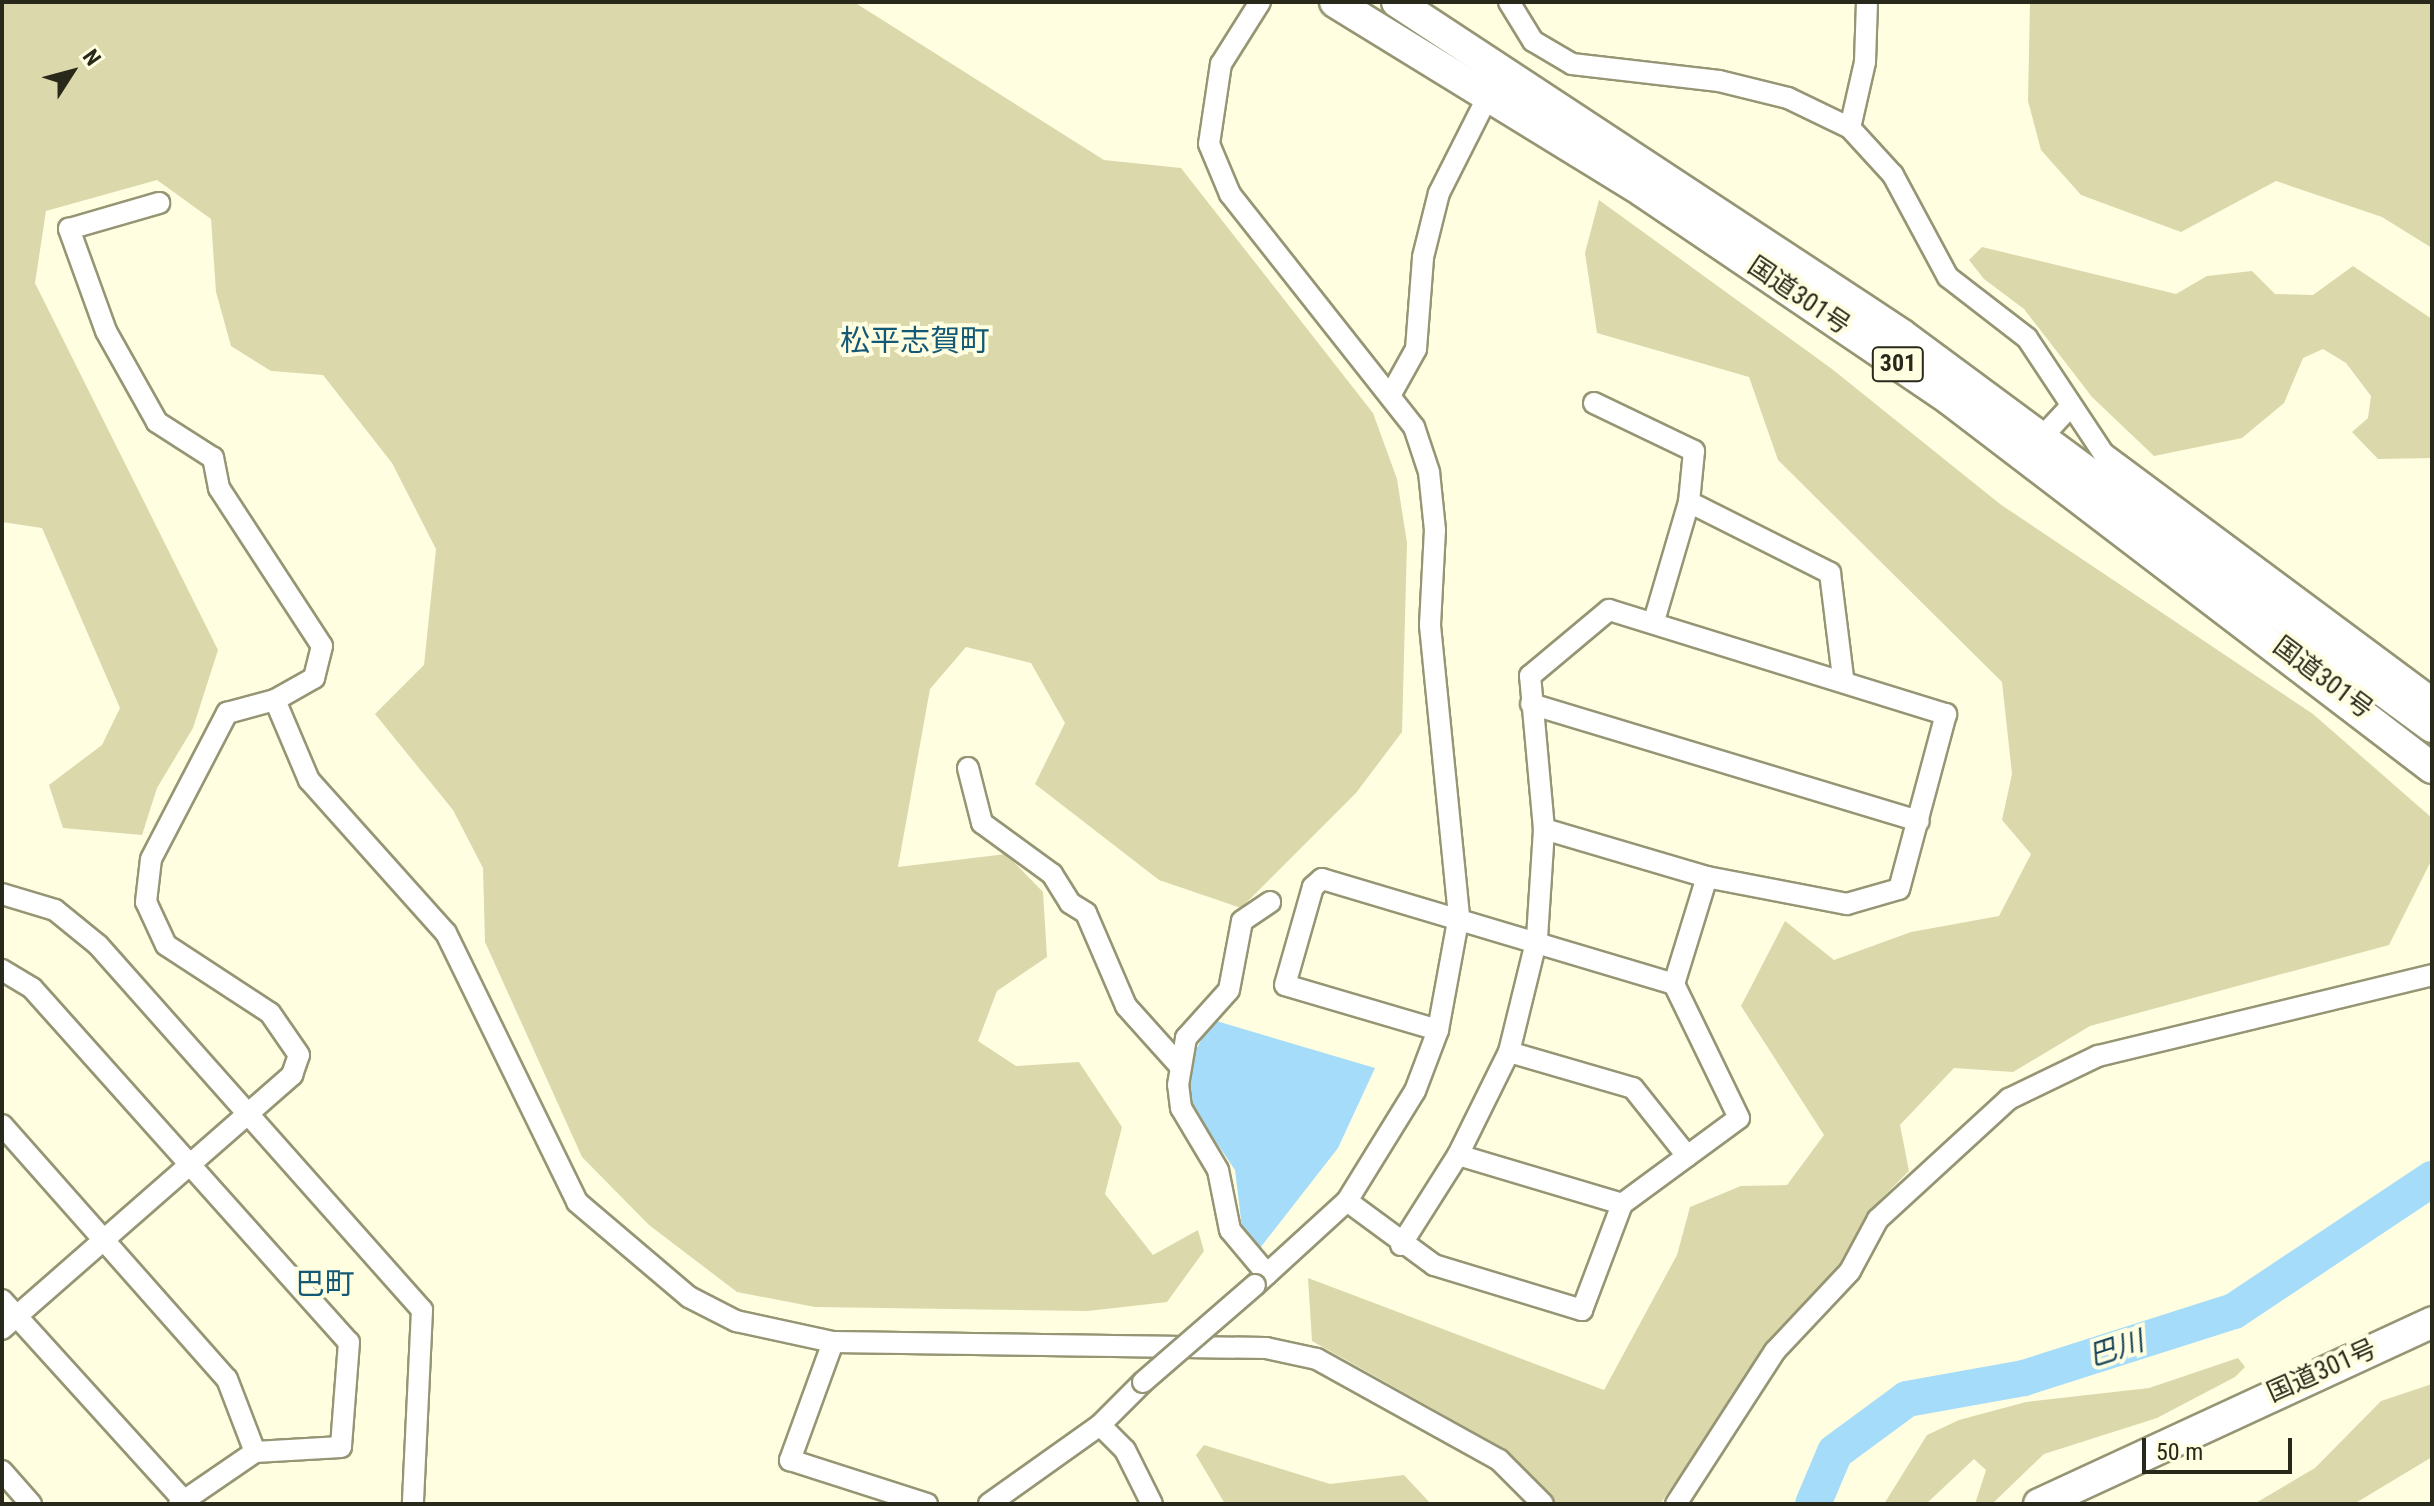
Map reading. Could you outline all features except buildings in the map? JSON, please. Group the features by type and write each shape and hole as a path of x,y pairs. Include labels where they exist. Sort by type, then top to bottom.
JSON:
{"highway":[{"name":"国道301号","path":"1335,2 1488,96 1949,399 2432,768"},
{"name":"国道301号","path":"1397,2 1687,189 2042,437 2432,727"},
{"name":"国道301号","path":"2039,1504 2432,1322"}],"street":[{"path":"989,1504 1100,1425 1143,1382 1347,1201 1415,1091 1438,1030 1459,916 1433,667 1429,472 1414,427 1391,394 1230,194 1209,144 1221,64 1260,2"},
{"path":"1509,2 1533,41 1572,64 1719,81 1788,98 1850,128 1893,175 1948,277 2027,338 2049,363 2069,408 2103,453 2432,697"},
{"path":"1850,128 1865,62 1867,2"},
{"path":"1391,394 1416,349 1423,257 1453,161 1488,96"},
{"path":"9,1323 292,1075 299,1055 270,1013 166,945 146,902 151,859 227,713 275,700 314,678 322,646 219,488 213,458 157,422 106,331 69,229 159,203"},
{"path":"1594,403 1694,451 1689,502 1654,621"},
{"path":"2042,437 2069,408"},
{"path":"1689,502 1830,573 1843,678"},
{"path":"1401,1245 1458,1155 1509,1052 1537,938 1544,829 1530,676 1609,610 1843,678 1946,714 1899,889 1847,904 1707,877 1544,829"},
{"path":"275,700 309,780 446,933 577,1202 689,1297 736,1321 833,1342 1266,1348 1317,1359 1499,1460 1543,1504"},
{"path":"1531,704 1919,821"},
{"path":"968,768 982,823 1052,874 1070,903 1086,913 1126,1006 1179,1065"},
{"path":"1347,1201 1401,1245 1434,1265 1582,1310 1622,1204 1739,1118 1674,984 1707,877"},
{"path":"1438,1030 1282,979 1322,879 1537,938 1674,984"},
{"path":"2,894 55,910 98,945 243,1115 422,1310 413,1504"},
{"path":"1261,1280 1230,1230 1218,1170 1181,1108 1179,1065 1186,1038 1229,990 1242,921 1270,902"},
{"path":"2,970 32,988 349,1342 341,1447 255,1452 183,1503 9,1323 2,1300"},
{"path":"1676,1504 1775,1351 1850,1271 1878,1219 2009,1099 2098,1056 2432,975"},
{"path":"1509,1052 1633,1088 1687,1156"},
{"path":"2,1125 227,1379 255,1452"},
{"path":"1458,1155 1622,1204"},
{"path":"833,1342 790,1460 927,1504"},
{"path":"1100,1425 1125,1450 1152,1504"},
{"path":"2,1471 31,1504"}],"shaded area":[{"path":"2,2 854,2 1104,160 1181,168 1373,413 1397,479 1407,543 1402,732 1356,793 1241,908 1159,880 1035,784 1065,723 1031,663 966,647 930,689 898,867 1006,854 1043,892 1047,957 997,991 978,1041 1016,1066 1079,1062 1122,1127 1105,1194 1153,1255 1198,1230 1204,1251 1167,1302 1088,1311 815,1307 737,1292 649,1225 582,1157 485,942 483,868 453,810 375,714 424,665 436,549 392,463 323,375 271,371 231,346 216,292 211,219 157,180 46,211 35,283 218,650 193,728 157,788 142,835 63,828 49,785 102,745 120,708 42,528 2,522"},
{"path":"2030,2 2432,2 2432,248 2382,217 2276,181 2181,232 2081,195 2041,150 2028,101"},
{"path":"1599,200 1832,369 2000,504 2313,714 2432,818 2432,859 2389,945 2090,1026 2013,1072 1954,1068 1900,1125 1909,1171 1870,1210 1848,1262 1767,1349 1660,1504 1556,1504 1498,1445 1312,1341 1308,1278 1604,1390 1677,1255 1690,1207 1741,1186 1787,1185 1824,1135 1741,1006 1785,921 1834,960 1911,932 1999,916 2031,854 2002,820 2012,774 2002,682 1778,460 1749,377 1597,333 1585,253"},
{"path":"1982,247 2176,294 2207,276 2252,271 2275,294 2313,295 2353,266 2432,319 2432,458 2378,459 2352,432 2368,418 2371,396 2346,363 2323,349 2303,358 2284,403 2242,438 2154,456 2092,397 2024,309 1984,279 1969,260"},
{"path":"2238,1358 2245,1367 2235,1377 2157,1418 2044,1454 1992,1504 1975,1504 1986,1470 1974,1459 1926,1504 1884,1504 1927,1435 1959,1420 2026,1402 2149,1388"},
{"path":"2432,1384 2432,1457 2354,1504 2254,1504 2315,1468 2381,1401"},
{"path":"1204,1445 1330,1484 1404,1475 1431,1504 1225,1504 1196,1455"}],"water":[{"path":"1213,1020 1375,1068 1338,1148 1260,1248 1242,1228 1235,1170 1188,1101 1195,1051"}],"waterway":[{"name":"巴川","path":"1813,1504 1835,1452 1907,1399 2024,1378 2234,1311 2432,1179"}],"district":[{"name":"松平志賀町","path":"915,341"},
{"name":"巴町","path":"325,1284"}]}
